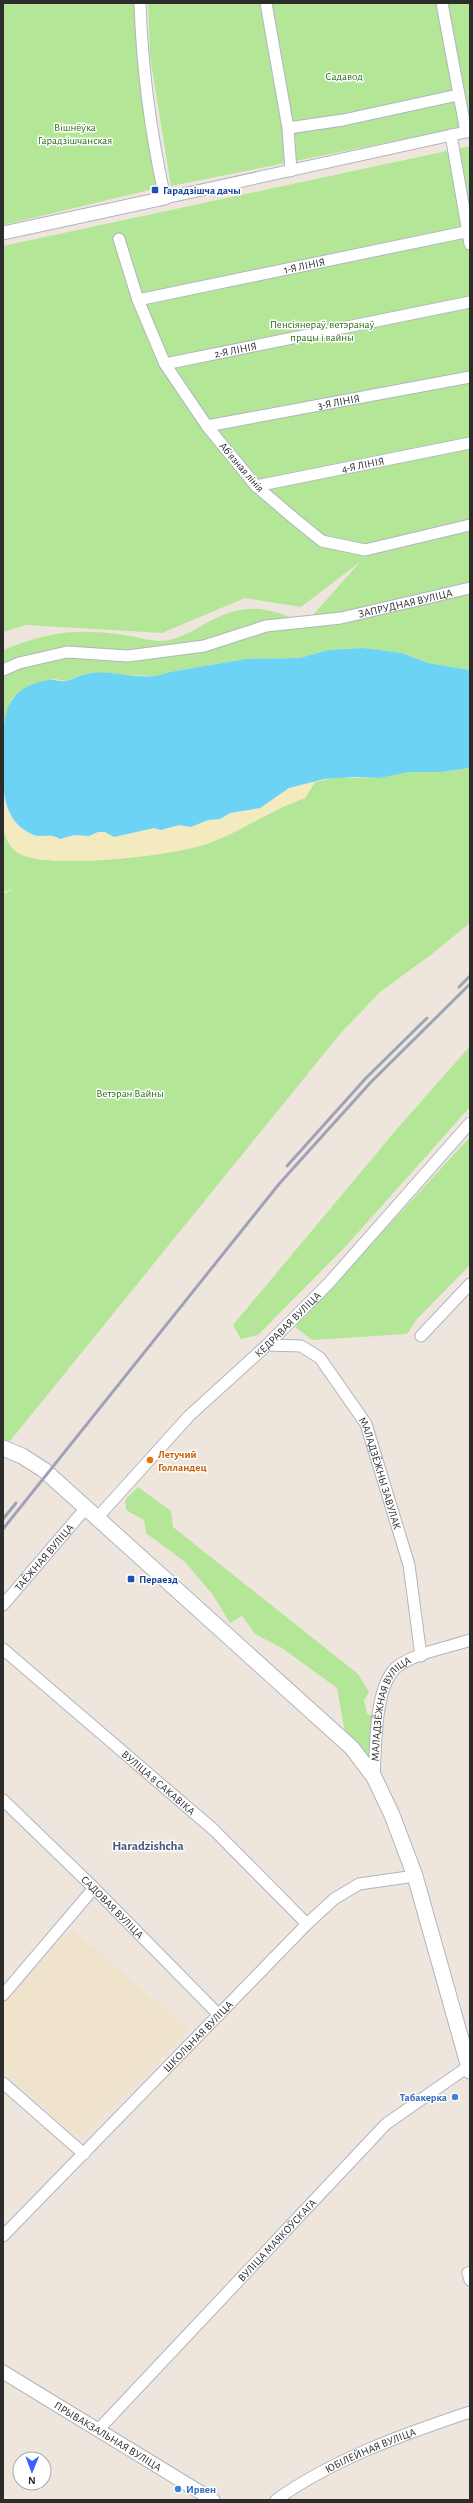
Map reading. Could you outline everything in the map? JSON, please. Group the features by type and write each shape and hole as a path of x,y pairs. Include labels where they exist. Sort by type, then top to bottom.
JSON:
{"main road":[{"path":"3,1448 22,1456 44,1470 85,1509 97,1518 352,1748 374,1776 392,1814 415,1876 469,2068"}],"street":[{"path":"140,3 146,74 157,162 165,198"},
{"path":"266,3 288,128 291,171"},
{"path":"3,233 468,131 458,95 442,3"},
{"path":"288,128 343,120 458,95"},
{"path":"451,135 469,231 470,244"},
{"name":"1-Я ЛІНІЯ","path":"138,300 469,231"},
{"name":"Абʼязная лінія","path":"119,239 138,300 165,364 207,426 256,486 322,541 365,550 470,525"},
{"name":"2-Я ЛІНІЯ","path":"165,364 470,302"},
{"name":"3-Я ЛІНІЯ","path":"207,426 470,377"},
{"name":"4-Я ЛІНІЯ","path":"256,486 470,443"},
{"name":"ЗАПРУДНАЯ ВУЛІЦА","path":"3,670 52,655 83,652 128,656 156,654 204,646 266,626 341,618 470,588"},
{"name":"КЕДРАВАЯ ВУЛІЦА","path":"97,1518 189,1416 267,1345 328,1284 470,1123"},
{"path":"421,1336 470,1284"},
{"name":"МАЛАДЗЁЖНЫ ЗАВУЛАК","path":"267,1345 301,1346 320,1358 366,1424 409,1565 421,1656"},
{"name":"ТАЁЖНАЯ ВУЛІЦА","path":"3,1605 85,1509"},
{"name":"МАЛАДЗЁЖНАЯ ВУЛІЦА","path":"374,1776 381,1698 387,1680 397,1667 421,1656 470,1640"},
{"name":"ВУЛІЦА 8 САКАВІКА","path":"3,1649 214,1830 307,1924"},
{"name":"САДОВАЯ ВУЛІЦА","path":"3,1800 94,1888 219,2015"},
{"name":"ШКОЛЬНАЯ ВУЛІЦА","path":"3,2236 307,1924 334,1899 359,1884 415,1876"},
{"path":"3,1995 94,1888"},
{"name":"ВУЛІЦА МАЯКОЎСКАГА","path":"98,2430 386,2124 469,2068"},
{"path":"3,2083 84,2154"},
{"path":"470,2272 468,2273 470,2280"},
{"name":"ПРЫВАКЗАЛЬНАЯ ВУЛІЦА","path":"3,2372 213,2500"},
{"name":"ЮБІЛЕЙНАЯ ВУЛІЦА","path":"276,2500 293,2488 389,2440 470,2412"}],"shaded area":[{"path":"72,1929 189,2030 80,2139 3,2072 3,2004"}],"green space":[{"name":"Вішнёўка Гарадзішчанская","path":"3,3 136,3 158,175 154,189 3,225"},
{"name":"Садавод","path":"148,3 470,3 470,126 171,186 150,56"},
{"name":"Пенсіянераў, ветэранаў працы і вайны","path":"470,146 470,670 428,663 402,653 363,648 328,650 300,658 246,659 170,672 159,676 121,675 110,673 85,674 65,681 55,679 33,684 12,698 3,727 3,650 48,635 77,632 107,633 158,641 175,639 223,615 247,609 269,611 292,618 305,624 360,562 301,607 245,598 162,633 26,625 3,632 3,246"},
{"name":"Ветэран Вайны","path":"470,768 470,923 432,954 380,992 340,1034 10,1441 3,1440 3,894 15,888 3,892 3,828 12,847 18,853 38,859 86,861 144,856 193,848 233,833 280,808 305,798 315,782 334,778 380,778 409,772 440,772"},
{"path":"470,1046 470,1107 346,1246 258,1335 241,1339 233,1325 396,1130"},
{"path":"470,1137 470,1265 417,1319 407,1334 312,1340 295,1327"},
{"path":"138,1487 171,1511 173,1527 358,1674 369,1692 364,1700 367,1714 373,1716 369,1758 345,1733 337,1688 282,1648 255,1634 242,1616 230,1623 213,1595 185,1562 146,1533 144,1520 126,1510 125,1500"}],"sand":[{"path":"315,782 305,798 280,808 209,843 193,848 108,860 49,860 27,856 13,849 9,844 6,839 3,821 3,803 16,826 36,836 52,835 60,839 105,832 114,837 154,828 161,830 179,825 191,827 208,820 220,819 230,813 249,811 289,788"}],"water":[{"path":"363,648 402,653 428,663 470,670 470,768 440,772 409,772 380,778 355,777 324,779 289,788 260,808 230,813 220,819 208,820 191,827 179,825 161,830 154,828 114,837 105,832 98,832 89,836 74,835 60,839 53,836 37,836 23,829 9,812 4,790 3,777 4,726 9,705 15,696 23,689 48,680 66,681 96,672 155,676 246,659 300,658 328,650"}],"railway":[{"path":"459,987 470,976"},
{"path":"3,1529 279,1184 371,1082 470,984"},
{"path":"287,1166 366,1078 427,1018"},
{"path":"3,1519 16,1503"}],"place":[{"name":"Гарадзішча дачы","path":"155,190"},
{"name":"Летучий Голландец","path":"150,1460"},
{"name":"Пераезд","path":"131,1579"},
{"name":"Табакерка","path":"455,2097"},
{"name":"Ирвен","path":"178,2489"}],"district":[{"name":"Haradzishcha","path":"148,1845"}]}
